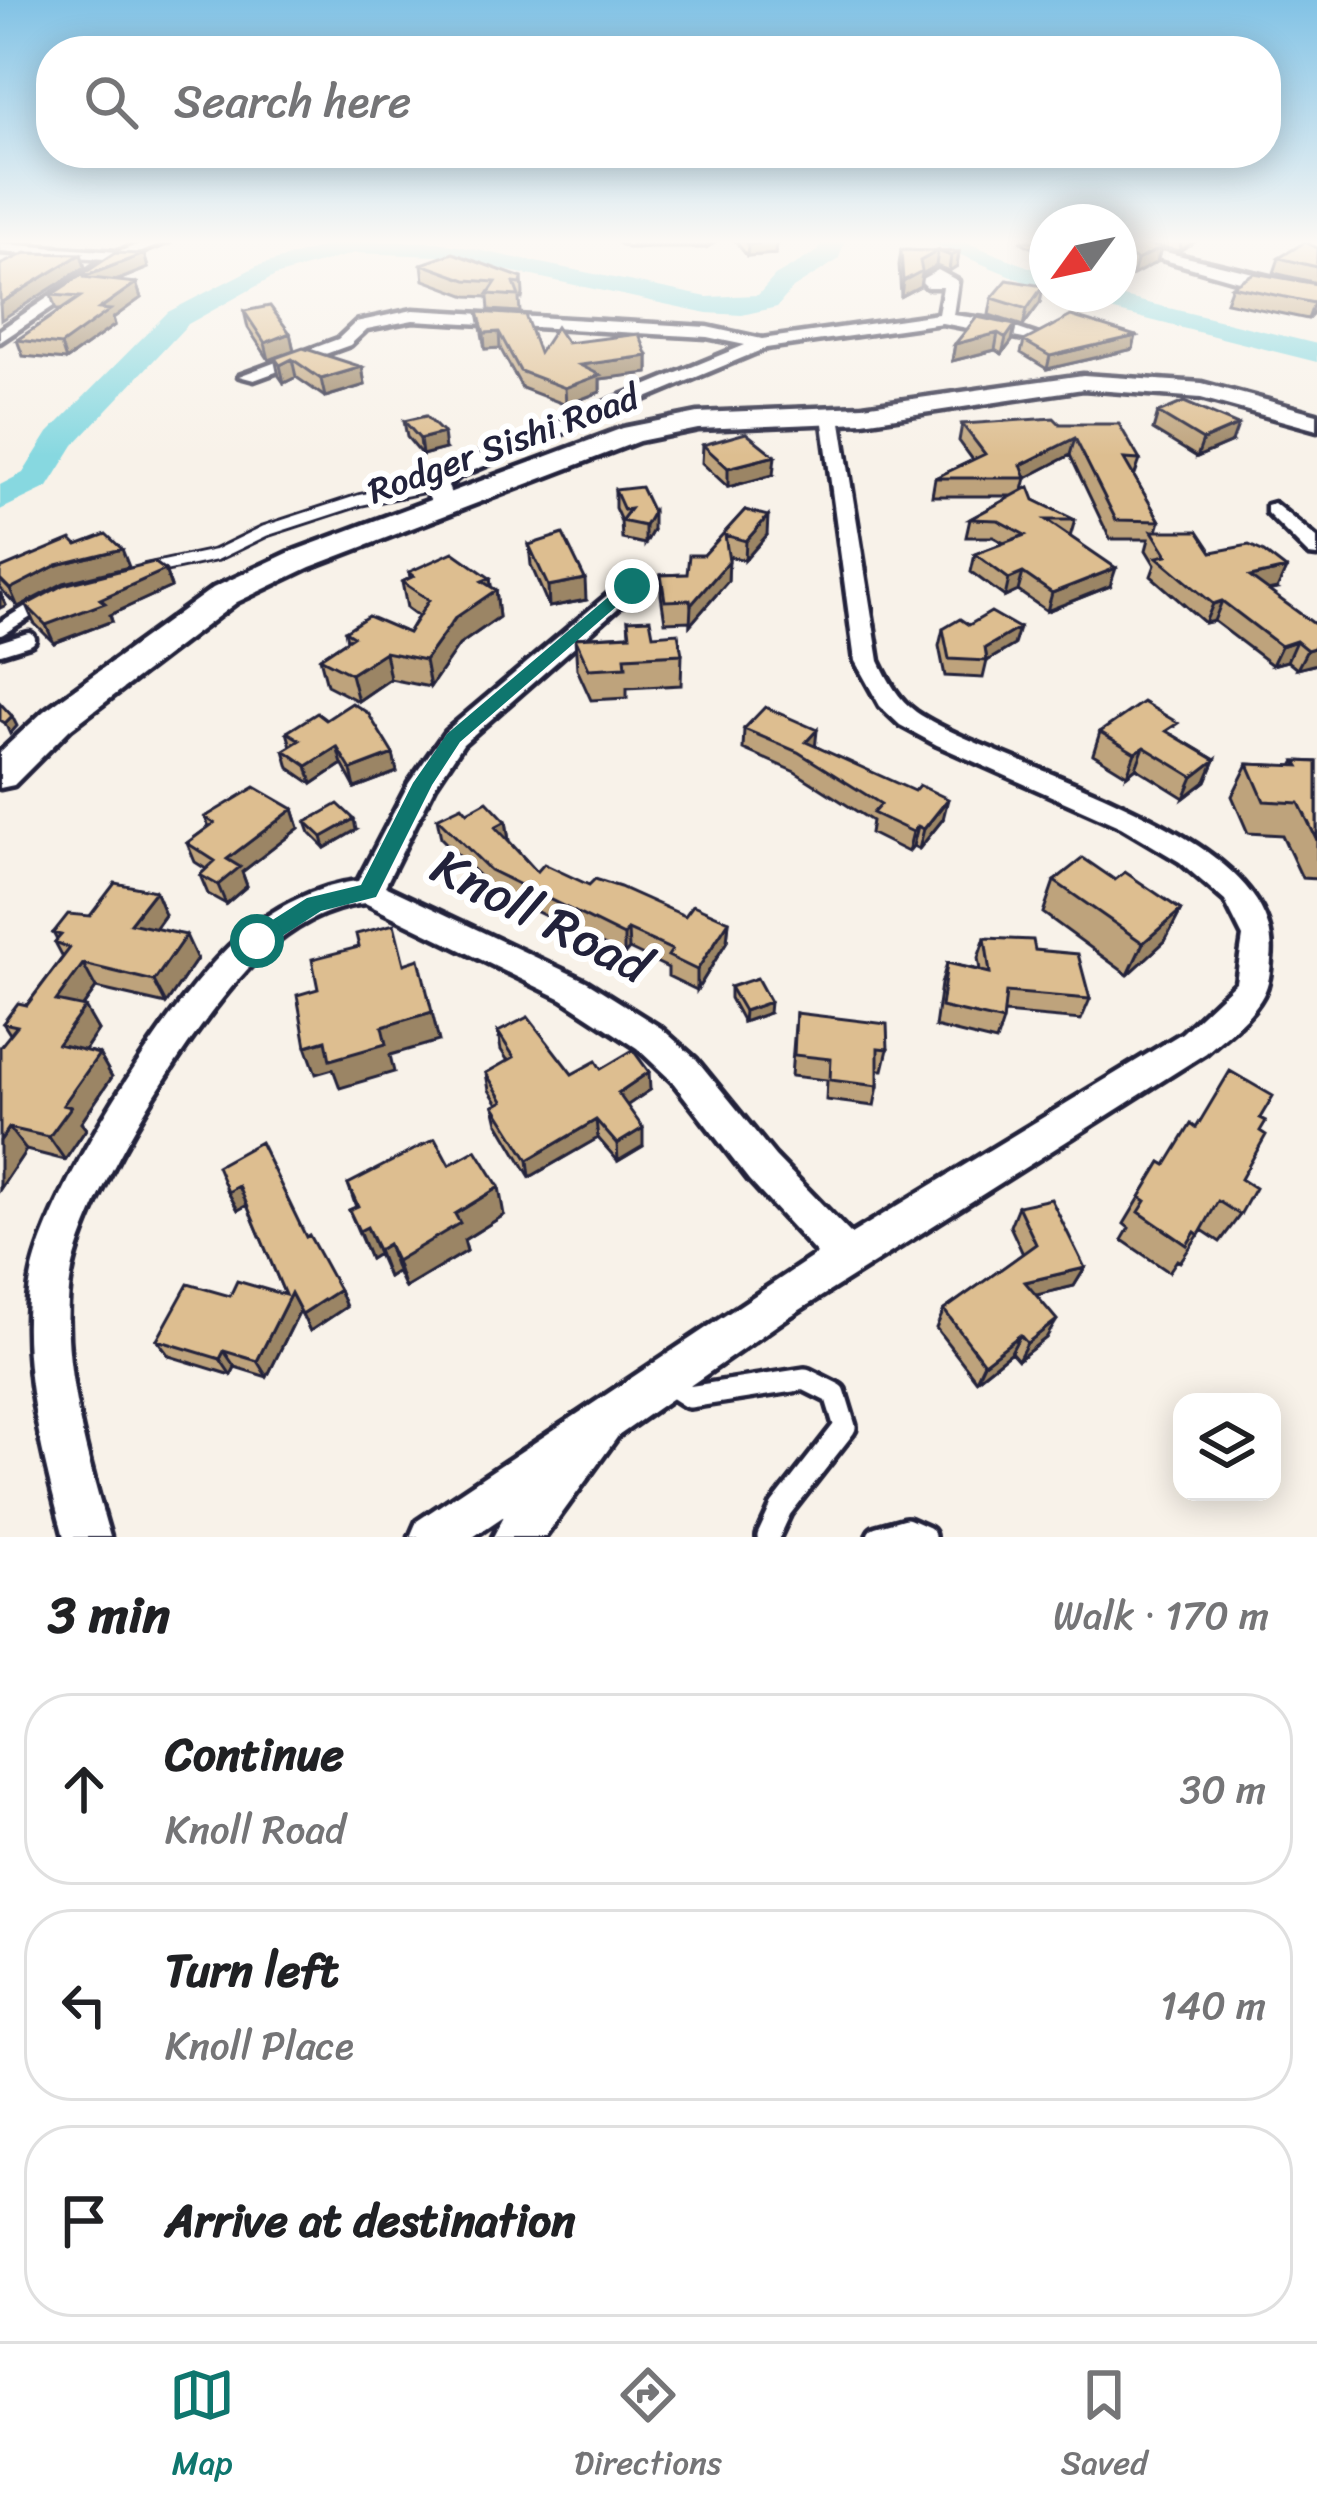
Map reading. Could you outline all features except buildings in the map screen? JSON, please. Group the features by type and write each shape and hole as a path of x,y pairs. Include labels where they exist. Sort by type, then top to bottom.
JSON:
{"main road":[{"name":"Rodger Sishi Road","path":"0,775 57,720 225,596 442,496 653,428 728,418 831,416 1083,382 1202,391 1317,422"}],"street":[{"path":"0,337 36,313"},
{"path":"945,318 946,313"},
{"path":"248,376 344,342 369,322 413,315 707,332 762,344"},
{"path":"442,496 470,465 762,344 945,318 992,325 1033,339"},
{"path":"433,1537 846,1257 1194,1042 1239,1004 1261,964 1258,927 1232,884 1190,850 1105,803 919,726 885,696 867,661 831,416"},
{"path":"1274,509 1317,550"},
{"path":"368,891 423,783 454,738 632,586"},
{"name":"Knoll Road","path":"87,1537 49,1320 58,1241 139,1101 235,962 281,923 314,904 368,891 574,990 650,1038 684,1070 762,1168 846,1257"},
{"path":"516,1537 615,1412"}],"lane":[{"path":"139,572 216,555 265,531 361,500 442,496"},
{"path":"0,629 53,599"},
{"path":"0,648 29,639"},
{"path":"663,1379 689,1397 805,1378 822,1381 838,1395 844,1427 781,1509 768,1537"},
{"path":"878,1537 906,1529 924,1537"}],"waterway":[{"path":"0,499 36,480 60,440 187,313"},
{"path":"1149,313 1317,353"}],"route":[{"path":"257,941 314,904 368,891 423,783 454,738 632,586"}]}
